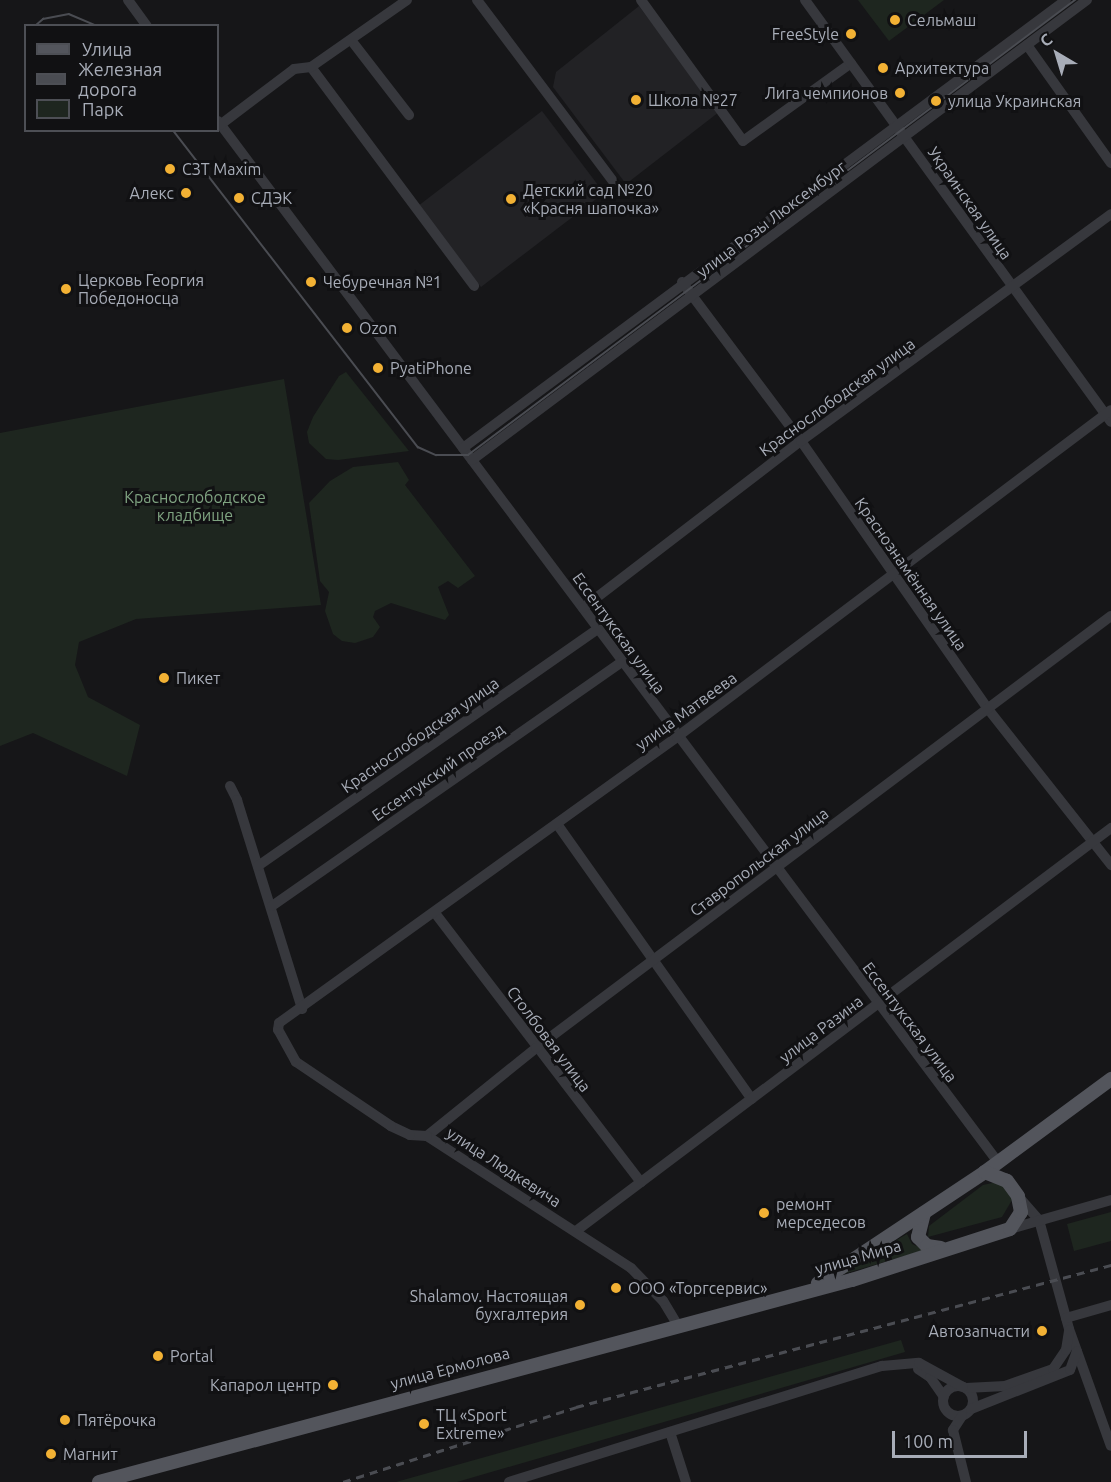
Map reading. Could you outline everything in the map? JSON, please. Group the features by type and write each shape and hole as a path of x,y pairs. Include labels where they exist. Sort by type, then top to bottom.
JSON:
{"main road":[{"name":"улица Мира","path":"811,1288 985,1172 1111,1079"},
{"name":"улица Мира","path":"811,1288 852,1280 940,1248 1010,1229 1021,1212 1011,1162 1033,1136"},
{"path":"985,1172 999,1176 1016,1192"},
{"name":"улица Мира","path":"924,1213 918,1237 927,1246 940,1248"},
{"name":"улица Ермолова","path":"99,1482 811,1288"}],"street":[{"path":"128,0 146,24"},
{"path":"219,123 294,69 311,67 406,0"},
{"path":"477,0 613,181"},
{"path":"641,0 743,141 851,63"},
{"name":"Украинская улица","path":"805,0 1012,288 1109,416"},
{"name":"улица Розы Люксембург","path":"463,448 682,282 1066,0"},
{"name":"улица Розы Люксембург","path":"472,460 693,297 1087,0"},
{"path":"351,40 409,115"},
{"path":"1027,45 1111,163"},
{"path":"311,67 474,286"},
{"name":"Ессентукская улица","path":"219,123 677,737 998,1162"},
{"name":"Краснослободская улица","path":"582,608 801,441 1111,214"},
{"name":"Краснознамённая улица","path":"682,282 801,441 893,576 988,709 1111,865"},
{"name":"улица Матвеева","path":"278,1030 279,1023 302,1009 677,737 1109,416"},
{"name":"Ставропольская улица","path":"427,1136 536,1048 1111,616"},
{"name":"Краснослободская улица","path":"258,866 598,629"},
{"name":"Ессентукский проезд","path":"272,906 622,662"},
{"path":"230,786 272,906 296,1000 302,1009"},
{"path":"557,824 655,958 752,1099"},
{"name":"улица Разина","path":"576,1231 1111,828"},
{"name":"Столбовая улица","path":"435,913 536,1048 641,1182"},
{"name":"улица Людкевича","path":"278,1030 296,1062 392,1126 410,1136 427,1136 631,1268 663,1301 677,1324"},
{"path":"1016,1192 1039,1220 1069,1329 1111,1446"},
{"path":"1010,1229 1111,1200"},
{"path":"1066,1317 1111,1305"},
{"path":"944,1397 951,1388 1005,1386 1053,1369 1066,1350 1069,1329"},
{"path":"947,1411 966,1412 1070,1370 1077,1351"},
{"path":"904,1363 930,1377 944,1397 966,1482"},
{"path":"509,1482 904,1363 929,1367 965,1387 973,1398 953,1430"},
{"path":"670,1432 686,1482"}],"shaded area":[{"name":"Школа №27","path":"639,6 719,112 626,184 553,87 556,72"},
{"name":"Детский сад №20 «Красня шапочка»","path":"542,111 604,193 481,287 418,206"}],"green space":[{"name":"Сельмаш","path":"858,0 944,0 889,41"},
{"path":"346,372 409,451 338,460 326,459 309,443 307,432 313,417 339,376"},
{"name":"Краснослободское кладбище","path":"284,379 321,605 136,619 79,642 75,665 88,697 140,725 127,776 33,733 0,746 0,433"},
{"path":"398,462 409,480 405,485 475,576 458,588 448,581 438,587 449,615 445,620 391,603 375,611 373,617 380,627 373,637 355,643 342,641 333,634 325,611 329,592 320,581 309,503 330,481 353,467"},
{"path":"997,1182 1011,1193 1012,1200 1002,1217 928,1237 929,1226 983,1185"},
{"path":"1111,1212 1111,1241 1074,1251 1067,1224"},
{"path":"907,1234 912,1244 925,1250 833,1277"},
{"path":"901,1340 905,1352 457,1482 396,1482"}],"tram line":[{"path":"175,132 418,447 436,455 468,455 1075,0"},
{"path":"37,24 43,19 69,14 92,24"}],"railway":[{"path":"343,1482 576,1407 1111,1265"}],"place":[{"name":"Сельмаш","path":"895,20"},
{"name":"FreeStyle","path":"851,34"},
{"name":"Архитектура","path":"883,68"},
{"name":"Лига чемпионов","path":"900,93"},
{"name":"Школа №27","path":"636,100"},
{"name":"улица Украинская","path":"936,101"},
{"name":"СЗТ Maxim","path":"170,169"},
{"name":"Алекс","path":"186,193"},
{"name":"СДЭК","path":"239,198"},
{"name":"Детский сад №20 «Красня шапочка»","path":"511,199"},
{"name":"Чебуречная №1","path":"311,282"},
{"name":"Церковь Георгия Победоносца","path":"66,289"},
{"name":"Ozon","path":"347,328"},
{"name":"PyatiPhone","path":"378,368"},
{"name":"Пикет","path":"164,678"},
{"name":"ремонт мерседесов","path":"764,1213"},
{"name":"ООО «Торгсервис»","path":"616,1288"},
{"name":"Shalamov. Настоящая бухгалтерия","path":"580,1305"},
{"name":"Автозапчасти","path":"1042,1331"},
{"name":"Portal","path":"158,1356"},
{"name":"Капарол центр","path":"333,1385"},
{"name":"Пятёрочка","path":"65,1420"},
{"name":"ТЦ «Sport Extreme»","path":"424,1424"},
{"name":"Магнит","path":"51,1454"}]}
